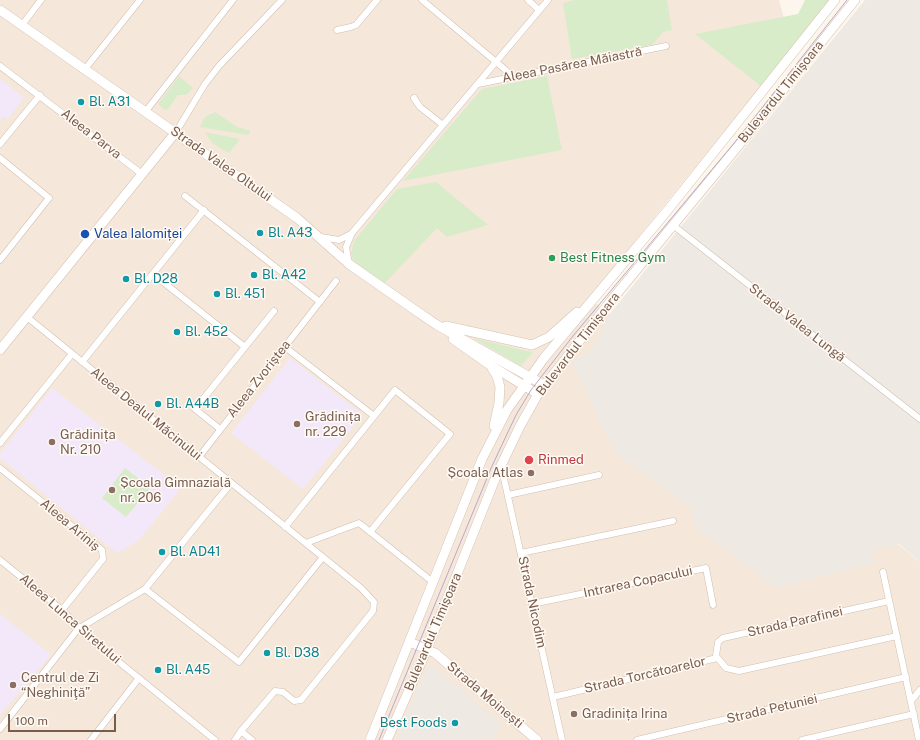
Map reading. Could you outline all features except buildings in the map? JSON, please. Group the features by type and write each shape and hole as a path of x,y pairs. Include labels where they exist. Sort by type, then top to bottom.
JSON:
{"main road":[{"name":"Bulevardul Timișoara","path":"370,740 490,442 507,410 530,377 566,332 667,211 835,0"},
{"name":"Bulevardul Timișoara","path":"387,740 427,649 501,465 538,394 579,341 674,226 855,0"},
{"name":"Strada Valea Oltului","path":"0,10 291,214 321,237 349,264 437,325 544,385"},
{"path":"0,350 176,132"},
{"path":"437,325 528,345 538,344 549,337 600,290"},
{"name":"Strada Valea Oltului","path":"437,325 460,345 538,394"},
{"path":"566,332 579,341"},
{"path":"490,365 499,381 500,394 490,442"},
{"name":"Strada Moinești","path":"410,642 435,653 537,740"}],"street":[{"path":"22,25 41,0"},
{"path":"85,69 140,0"},
{"path":"146,112 233,0"},
{"path":"176,132 203,87 219,66 282,0"},
{"path":"337,30 356,25 377,0"},
{"path":"422,0 514,77"},
{"path":"528,0 539,10"},
{"path":"349,264 346,247 352,233 548,0"},
{"name":"Aleea Pasărea Măiastră","path":"478,84 666,46"},
{"name":"Aleea Parva","path":"0,66 142,174"},
{"path":"0,144 40,95"},
{"path":"414,98 420,107 443,125"},
{"path":"0,158 49,198 0,260"},
{"path":"185,196 320,302"},
{"name":"Aleea Dealul Măcinului","path":"82,362 204,210"},
{"name":"Strada Valea Lungă","path":"674,226 920,419"},
{"path":"321,237 339,240 352,233"},
{"path":"153,274 245,347"},
{"name":"Aleea Zvoriștea","path":"199,457 336,281"},
{"path":"220,429 195,409 274,311"},
{"name":"Aleea Dealul Măcinului","path":"27,317 361,588 374,602 373,611 304,697 297,702 283,692 275,691 241,731"},
{"path":"285,347 374,416"},
{"path":"0,443 72,354"},
{"path":"285,527 395,390 450,434 370,532"},
{"name":"Strada Nicodim","path":"501,465 562,740"},
{"name":"Aleea Ariniș","path":"0,468 102,550 103,559 62,610"},
{"path":"508,495 599,475"},
{"path":"0,728 78,629 145,589 231,483"},
{"path":"521,553 673,521"},
{"path":"306,543 356,523 361,524 434,583"},
{"path":"145,589 239,662 323,557"},
{"name":"Aleea Lunca Siretului","path":"0,560 62,610 78,629 215,740"},
{"name":"Intrarea Copacului","path":"532,604 706,568 713,605"},
{"path":"883,572 919,740"},
{"name":"Strada Parafinei","path":"717,658 716,647 718,642 723,638 889,601"},
{"name":"Strada Torcătoarelor","path":"553,697 717,658 726,668 739,671 897,636"},
{"name":"Strada Petuniei","path":"637,740 906,677"},
{"path":"91,740 140,678"},
{"path":"911,701 920,690"},
{"path":"802,740 914,714"},
{"path":"234,740 241,731 252,740"}],"shaded area":[{"path":"0,0 779,0 784,18 804,33 589,298 920,562 920,740 0,740"},
{"path":"865,0 920,0 920,562 899,544 872,550 875,563 776,588 696,527 690,507 614,452 571,360 576,356 584,357 600,337 602,326 609,315"},
{"path":"0,79 24,98 8,119 4,116 0,120"},
{"name":"Grădinița nr. 229","path":"290,358 363,415 303,489 231,433"},
{"name":"Școala Gimnazială nr. 206","path":"52,388 181,488 139,540 117,553 0,458 0,454"},
{"name":"Centrul de Zi “Neghiniţă”","path":"0,614 51,655 0,715"},
{"path":"427,668 435,668 502,725 490,740 396,740"}],"green space":[{"path":"574,0 667,0 672,30 663,32 652,45 572,59 563,3"},
{"path":"805,0 830,0 762,87 695,34 798,14"},
{"path":"179,76 193,88 186,95 178,95 168,109 165,110 158,104"},
{"path":"547,76 562,150 403,181 482,89"},
{"path":"215,112 237,127 251,131 248,135 200,127 205,117"},
{"path":"205,132 240,139 229,153 212,143"},
{"path":"436,182 488,225 447,237 437,228 384,284 354,262 351,254 354,241 397,189"},
{"path":"473,338 526,351 533,352 521,366"},
{"path":"125,468 150,488 126,517 102,498"}],"tram line":[{"path":"379,740 492,466 516,415 531,390 573,336 735,142 847,0"}],"place":[{"name":"Bl. A31","path":"81,102"},
{"name":"Bl. A43","path":"260,233"},
{"name":"Valea Ialomiței","path":"85,234"},
{"name":"Best Fitness Gym","path":"552,258"},
{"name":"Bl. A42","path":"254,275"},
{"name":"Bl. D28","path":"126,279"},
{"name":"Bl. 451","path":"217,294"},
{"name":"Bl. 452","path":"177,332"},
{"name":"Bl. A44B","path":"158,404"},
{"name":"Grădinița nr. 229","path":"297,424"},
{"name":"Grădinița Nr. 210","path":"52,442"},
{"name":"Rinmed","path":"529,460"},
{"name":"Școala Atlas","path":"531,473"},
{"name":"Școala Gimnazială nr. 206","path":"112,490"},
{"name":"Bl. AD41","path":"162,552"},
{"name":"Bl. D38","path":"267,653"},
{"name":"Bl. A45","path":"158,670"},
{"name":"Centrul de Zi “Neghiniţă”","path":"13,685"},
{"name":"Gradinița Irina","path":"574,714"},
{"name":"Best Foods","path":"455,723"}]}
